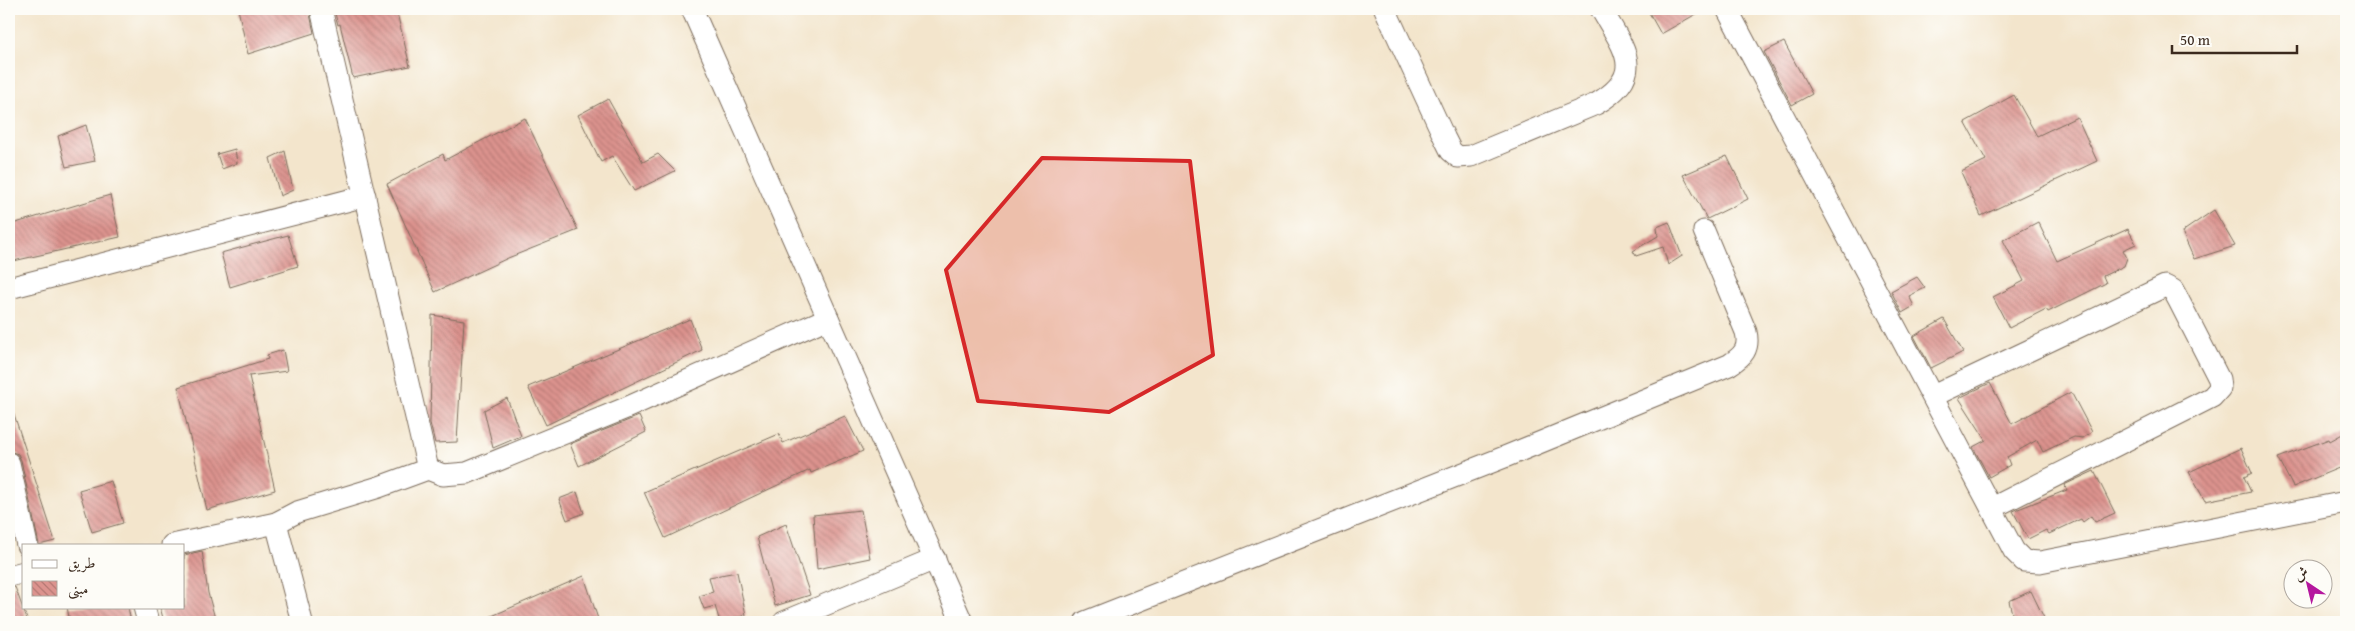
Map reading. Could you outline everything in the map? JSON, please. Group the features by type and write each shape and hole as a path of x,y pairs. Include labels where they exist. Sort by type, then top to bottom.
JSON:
{"street":[{"path":"321,9 428,469"},
{"path":"692,9 962,622"},
{"path":"1385,9 1444,139 1451,151 1458,157 1471,156 1596,104 1614,94 1625,79 1628,67 1621,44 1601,9"},
{"path":"1727,9 1992,508 2018,556 2024,561 2040,562 2346,502"},
{"path":"9,288 365,196"},
{"path":"1085,622 1507,456 1742,357 1747,350 1746,332 1704,232"},
{"path":"1933,396 2165,286 2173,290 2179,301 2219,379 2220,388 2212,398 1992,508"},
{"path":"177,544 276,524 297,512 372,489 428,469 443,475 452,476 467,473 626,408 828,318"},
{"path":"9,463 27,544"},
{"path":"276,524 302,622"},
{"path":"784,622 935,559"},
{"path":"9,576 22,573"},
{"path":"144,608 148,622"}],"highlighted area":[{"path":"1042,158 1190,161 1213,355 1109,412 978,401 946,270"}],"building":[{"path":"238,9 309,9 314,33 248,54"},
{"path":"334,9 396,9 410,66 353,78 340,24 338,25"},
{"path":"1647,9 1705,9 1661,34"},
{"path":"1784,42 1812,94 1792,105 1764,52"},
{"path":"2014,95 2037,136 2077,117 2097,161 1981,216 1961,172 1986,160 1965,122"},
{"path":"608,99 643,162 658,154 675,171 634,191 612,156 601,162 578,115"},
{"path":"525,118 578,230 508,258 435,292 387,184 443,154 445,160"},
{"path":"86,125 95,161 66,167 58,136"},
{"path":"235,149 237,163 222,169 217,154"},
{"path":"285,151 293,190 280,196 270,158"},
{"path":"1727,156 1748,199 1707,219 1683,175"},
{"path":"110,195 120,237 9,262 9,225"},
{"path":"2214,210 2235,246 2194,259 2182,232"},
{"path":"1669,222 1682,256 1668,265 1663,247 1636,256 1633,251 1658,236 1657,227"},
{"path":"2038,222 2057,261 2128,229 2136,244 2123,250 2127,258 2124,266 2103,276 2106,283 2048,312 2046,309 2009,328 1993,297 2024,281 2003,240"},
{"path":"288,235 298,266 230,287 221,253"},
{"path":"1917,277 1925,288 1909,296 1914,306 1902,313 1891,291"},
{"path":"432,315 464,320 457,442 435,443 430,423"},
{"path":"690,319 702,350 546,425 528,387"},
{"path":"1944,319 1963,352 1931,368 1914,336"},
{"path":"283,350 287,371 249,376 275,490 207,510 178,387 268,359 267,355"},
{"path":"1990,383 2012,424 2071,392 2092,432 2083,438 2074,437 2043,452 2037,440 2007,457 2010,465 1989,477 1973,447 1986,440 1959,398"},
{"path":"507,398 521,436 493,448 484,410"},
{"path":"11,405 55,541 39,544 21,460 18,454 9,451 9,406"},
{"path":"639,416 646,432 579,466 570,444"},
{"path":"845,416 863,451 811,473 810,470 665,538 644,492 779,434 783,443"},
{"path":"2346,432 2346,465 2293,487 2278,458 2329,439 2330,441"},
{"path":"2241,448 2252,473 2244,477 2251,492 2205,501 2189,472"},
{"path":"2094,471 2115,513 2095,522 2091,516 2083,522 2081,519 2049,534 2046,530 2028,539 2013,511 2067,490 2064,485"},
{"path":"111,481 123,523 92,532 79,490"},
{"path":"577,492 584,513 567,520 559,499"},
{"path":"861,510 870,558 817,569 813,515"},
{"path":"786,524 810,595 775,606 757,537"},
{"path":"202,551 208,593 216,622 164,622 160,608 185,608 185,555"},
{"path":"737,572 746,615 720,622 715,606 704,609 699,596 713,592 709,577"},
{"path":"584,576 599,622 478,622"},
{"path":"15,587 28,622 9,622 9,588"},
{"path":"2031,591 2046,622 2014,622 2009,601"},
{"path":"67,608 128,608 131,622 70,622"}]}
